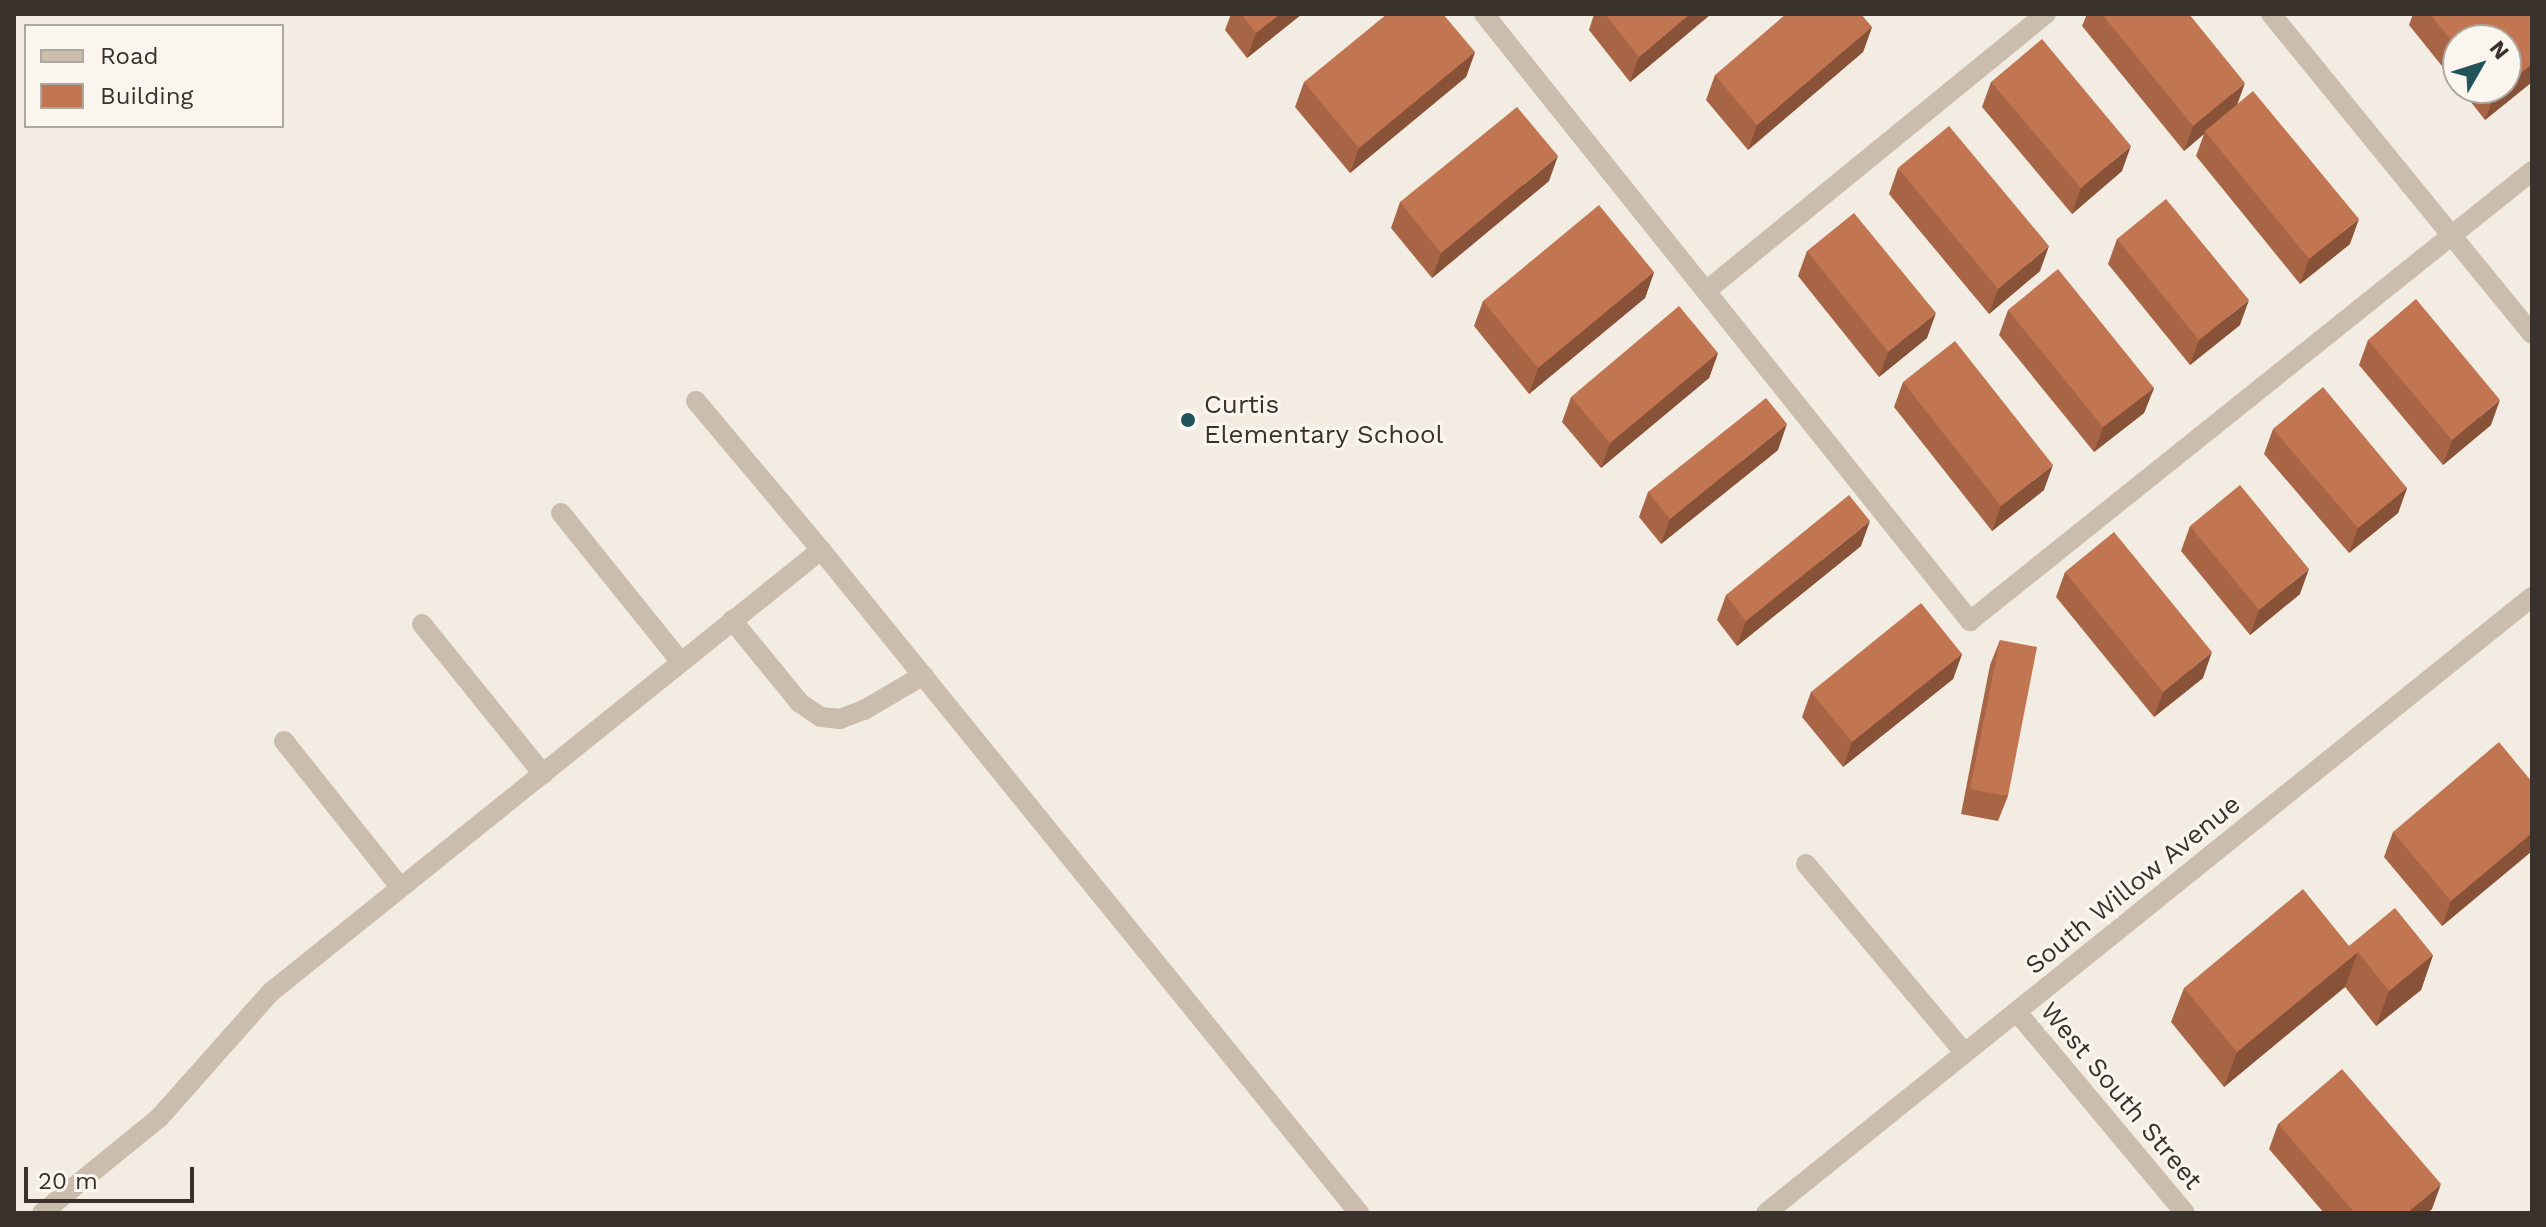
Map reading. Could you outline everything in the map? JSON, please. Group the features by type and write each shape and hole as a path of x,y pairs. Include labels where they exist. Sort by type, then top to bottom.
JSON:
{"street":[{"path":"1484,14 1970,621 2532,171"},
{"path":"1706,291 2046,14"},
{"path":"2271,14 2454,234 2532,334"},
{"path":"696,401 924,675 1359,1213"},
{"path":"561,513 681,662"},
{"path":"42,1213 159,1118 271,992 821,550"},
{"name":"South Willow Avenue","path":"1766,1213 2530,603"},
{"path":"732,620 800,703 821,717 840,719 864,710 924,675"},
{"path":"422,624 543,774"},
{"path":"284,741 400,887"},
{"path":"1806,864 1964,1052"},
{"name":"West South Street","path":"2017,1012 2185,1213"}],"building":[{"path":"1241,14 1280,14 1256,33"},
{"path":"1387,14 1443,14 1475,52 1359,148 1304,82"},
{"path":"1605,14 1690,14 1639,57"},
{"path":"1786,14 1861,14 1872,27 1757,125 1715,75"},
{"path":"2102,14 2189,14 2245,83 2193,126"},
{"path":"2430,14 2528,14 2532,19 2532,64 2522,72 2522,24 2442,24 2442,29"},
{"path":"2042,39 2131,146 2081,188 1991,82"},
{"path":"2253,91 2359,219 2309,259 2205,131"},
{"path":"1517,107 1558,156 1441,253 1400,202"},
{"path":"1949,126 2049,246 1998,289 1898,168"},
{"path":"2166,199 2249,300 2199,340 2117,239"},
{"path":"1599,205 1654,272 1538,368 1483,301"},
{"path":"1854,213 1936,313 1888,352 1807,251"},
{"path":"2058,269 2154,388 2103,427 2008,310"},
{"path":"2416,299 2500,400 2452,440 2368,340"},
{"path":"1679,306 1718,353 1610,443 1571,397"},
{"path":"1955,341 2053,465 2001,506 1903,382"},
{"path":"2323,387 2407,488 2358,528 2273,429"},
{"path":"1766,398 1787,424 1670,519 1648,492"},
{"path":"2240,485 2309,569 2259,610 2190,526"},
{"path":"1849,495 1870,521 1746,621 1726,595"},
{"path":"2114,532 2212,652 2163,692 2065,572"},
{"path":"1921,603 1962,654 1852,742 1811,692"},
{"path":"2000,640 2037,647 2008,796 1970,789"},
{"path":"2499,742 2532,782 2532,833 2451,901 2393,832"},
{"path":"2303,889 2349,946 2395,908 2433,955 2389,991 2358,952 2237,1052 2184,988"},
{"path":"2342,1069 2441,1184 2407,1213 2355,1213 2278,1124"}],"place":[{"name":"Curtis Elementary School","path":"1188,420"}]}
